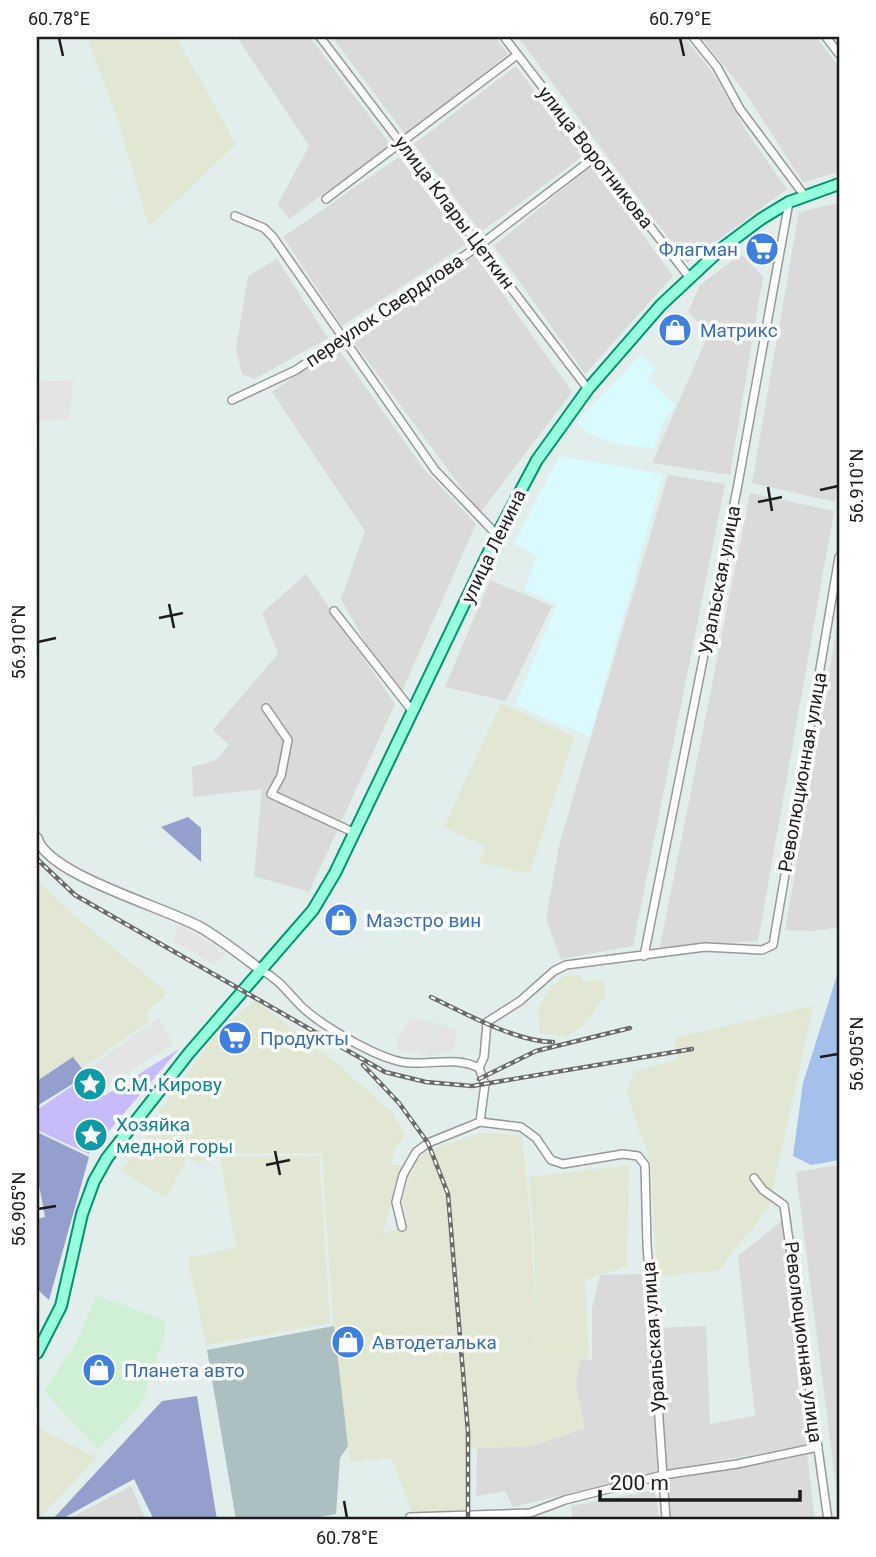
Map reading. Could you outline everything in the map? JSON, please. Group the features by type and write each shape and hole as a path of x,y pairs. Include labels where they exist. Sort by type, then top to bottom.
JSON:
{"main road":[{"name":"улица Ленина","path":"37,1353 61,1306 82,1214 94,1181 107,1158 190,1053 313,910 355,833 497,535 537,460 588,389 689,277 761,219 804,195 839,184"}],"street":[{"name":"улица Клары Цеткин","path":"320,37 588,389"},
{"name":"улица Воротникова","path":"503,37 689,277"},
{"path":"693,37 717,67 740,109 804,195"},
{"path":"826,37 839,54"},
{"path":"326,199 517,55"},
{"name":"переулок Свердлова","path":"232,400 296,370 480,245 595,156"},
{"name":"Уральская улица","path":"644,956 738,484 789,202"},
{"path":"235,216 264,228 273,237 435,470 497,535"},
{"name":"Революционная улица","path":"644,956 705,947 762,950 773,945 839,557"},
{"path":"334,611 413,712"},
{"path":"266,708 288,740 281,776 271,794 355,833"},
{"path":"37,838 38,844 59,863 96,883 201,928 282,982 301,1006 325,1023 396,1061 462,1063 479,1068"},
{"path":"402,1227 396,1202 403,1175 416,1152 428,1143 480,1122 485,1084 479,1068 484,1057 487,1022 520,1001 554,971 566,965 644,956"},
{"name":"Уральская улица","path":"480,1122 521,1128 536,1138 551,1160 563,1164 623,1154 638,1156 645,1165 647,1245 666,1520"},
{"name":"Революционная улица","path":"754,1178 764,1190 785,1205 828,1520"},
{"path":"410,1517 454,1518 530,1513 565,1500 663,1475 737,1464 818,1447"}],"shaded area":[{"path":"87,37 176,37 236,144 149,227 118,120"},
{"path":"237,37 310,37 391,145 289,219 278,204 309,146"},
{"path":"332,37 495,37 508,54 405,134"},
{"path":"518,37 684,37 713,73 749,135 787,189 687,263"},
{"path":"701,37 816,37 839,67 839,172 803,182 744,91"},
{"path":"516,66 583,156 481,232 414,144"},
{"path":"399,157 466,244 342,326 283,237"},
{"path":"592,165 673,276 585,374 494,246"},
{"path":"839,203 839,475 835,502 752,483 799,212"},
{"path":"474,253 572,392 480,513 353,341"},
{"path":"741,254 763,277 730,475 652,463 709,333 688,312 700,285"},
{"path":"277,259 328,338 254,379 242,374 236,349 248,276"},
{"path":"337,347 424,469 476,524 402,691 368,647 341,599 365,531 272,392"},
{"path":"641,354 656,369 648,379 675,405 663,423 654,448 619,445 588,433 576,423"},
{"path":"37,375 39,382 73,380 69,420 37,421"},
{"path":"559,456 663,474 590,737 515,705 557,604 524,590 537,556 514,544"},
{"path":"668,475 725,484 633,946 561,959 546,919 560,842"},
{"path":"750,493 834,511 758,941 660,947"},
{"path":"306,574 395,704 309,892 254,876 262,789 193,797 192,767 216,760 229,745 213,730 278,654 262,613"},
{"path":"490,580 552,606 506,701 445,687"},
{"path":"839,615 839,927 814,931 785,930"},
{"path":"501,703 574,737 529,874 480,862 485,846 444,827"},
{"path":"188,817 201,828 201,862 161,827"},
{"path":"37,880 76,917 167,993 146,1013 151,1020 37,1100"},
{"path":"180,923 225,953 215,965 172,940"},
{"path":"839,969 839,1160 811,1165 793,1156 803,1083"},
{"path":"580,975 583,982 603,980 606,995 584,1024 567,1037 540,1033 538,1008 550,988 564,976"},
{"path":"255,1000 333,1060 392,1112 405,1135 394,1150 391,1165 402,1165 383,1234 408,1225 402,1198 416,1161 426,1152 480,1133 522,1135 532,1239 536,1349 534,1240 529,1177 629,1165 627,1266 585,1280 589,1358 536,1356 580,1359 576,1385 585,1428 532,1446 467,1449 466,1513 414,1515 391,1458 350,1462 336,1365 322,1153 221,1153 197,1163 146,1130 219,1030"},
{"path":"813,1006 769,1207 719,1270 657,1277 651,1164 626,1091 635,1071 677,1060 674,1038"},
{"path":"159,1017 173,1044 104,1088 91,1067"},
{"path":"411,1017 457,1029 453,1052 430,1056 398,1050 397,1039"},
{"path":"179,1049 89,1154 37,1130 37,1110 90,1074 104,1096"},
{"path":"73,1057 87,1075 37,1106 37,1081"},
{"path":"37,1132 89,1157 49,1300 37,1289 37,1219 45,1217 37,1174"},
{"path":"149,1134 187,1159 166,1198 121,1171"},
{"path":"319,1156 330,1323 206,1345 188,1258 236,1247 220,1157"},
{"path":"839,1165 839,1510 796,1172"},
{"path":"783,1220 811,1444 666,1470 657,1328 706,1326 710,1424 755,1416 738,1256"},
{"path":"645,1274 657,1472 513,1507 505,1491 476,1496 477,1448 532,1446 585,1428 576,1385 580,1359 592,1360 592,1309 600,1275"},
{"path":"96,1296 165,1320 164,1337 141,1404 98,1449 44,1391 77,1341"},
{"path":"334,1326 348,1446 340,1458 336,1514 302,1520 236,1520 207,1350"},
{"path":"197,1396 217,1520 154,1520 134,1479 60,1520 52,1520 162,1401"},
{"path":"37,1427 97,1458 37,1520"},
{"path":"807,1455 815,1520 670,1520 667,1480"},
{"path":"131,1486 146,1520 67,1520"},
{"path":"655,1490 659,1520 573,1520 571,1506"}],"railway":[{"path":"37,859 75,895 385,1072 426,1082 472,1086 692,1049"},
{"path":"431,997 507,1032 553,1042"},
{"path":"479,1079 536,1051 630,1028"},
{"path":"363,1065 399,1103 428,1143 448,1194 468,1432 468,1520"}],"place":[{"name":"Флагман","path":"762,249"},
{"name":"Матрикс","path":"675,330"},
{"name":"Маэстро вин","path":"341,920"},
{"name":"Продукты","path":"235,1038"},
{"name":"С.М. Кирову","path":"90,1084"},
{"name":"Хозяйка медной горы","path":"91,1135"},
{"name":"Автодеталька","path":"348,1342"},
{"name":"Планета авто","path":"99,1370"}]}
